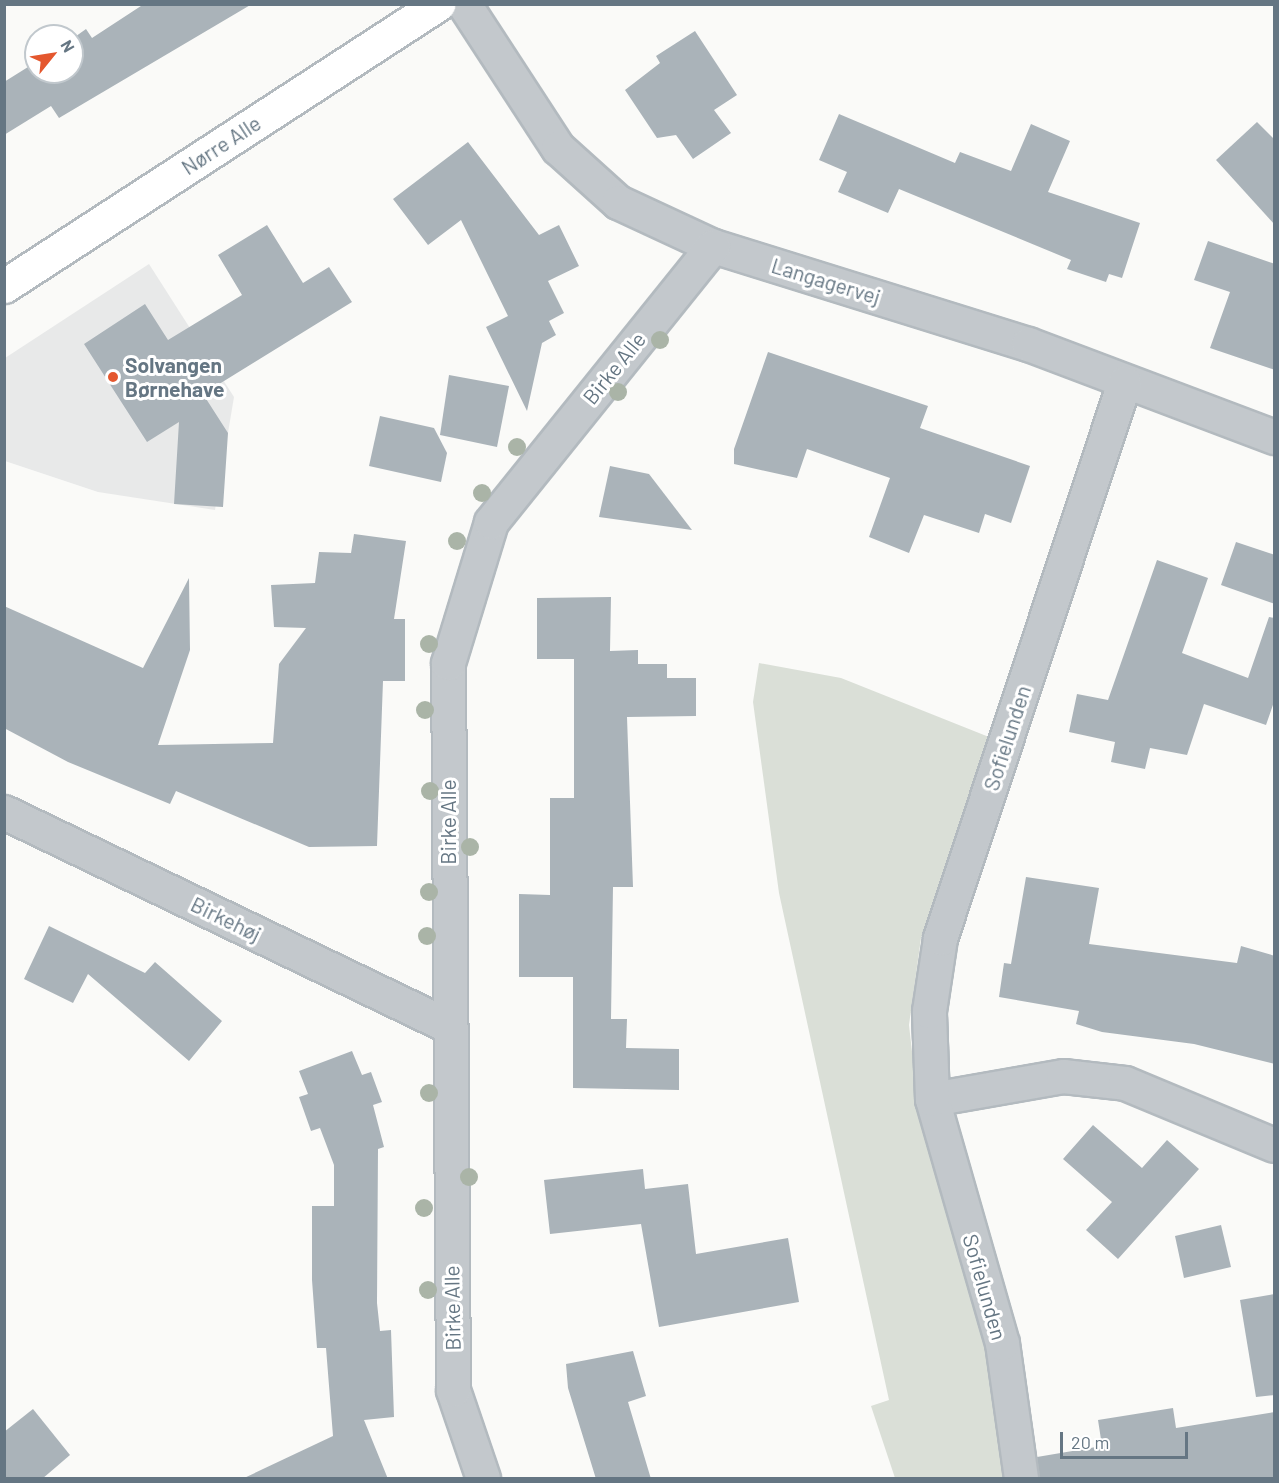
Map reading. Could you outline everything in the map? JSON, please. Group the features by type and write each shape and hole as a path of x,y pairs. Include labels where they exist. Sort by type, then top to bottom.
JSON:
{"street":[{"name":"Nørre Alle","path":"4,286 438,4"},
{"name":"Langagervej","path":"464,4 558,148 618,202 713,246 1028,344 1124,383 1275,437"},
{"name":"Birke Alle","path":"483,1479 453,1390 448,1026 448,663 464,598 491,522 713,246"},
{"name":"Sofielunden","path":"1021,1479 1002,1343 932,1099 929,1011 940,938 1124,383"},
{"name":"Birkehøj","path":"4,812 448,1026"},
{"path":"932,1099 1063,1076 1125,1083 1275,1145"}],"shaded area":[{"name":"Solvangen Børnehave","path":"149,264 234,397 215,510 98,492 5,461 5,358"},
{"path":"759,663 841,678 989,737 921,938 909,1025 916,1087 987,1340 1009,1478 895,1478 871,1406 889,1400 779,893 753,702"}],"building":[{"path":"144,4 252,4 59,118 51,106 4,135 4,82 24,70 24,84 84,84 84,30 86,29 92,38"},
{"path":"695,31 737,95 714,110 731,133 693,159 676,135 657,138 625,90 660,63 656,56"},
{"path":"839,114 955,163 960,152 1011,171 1031,124 1070,141 1048,192 1140,223 1122,278 1109,274 1106,282 1067,269 1071,260 899,189 888,213 838,192 847,172 819,160"},
{"path":"1257,122 1275,140 1275,225 1216,160"},
{"path":"468,142 539,235 559,225 579,266 548,281 564,313 549,321 556,335 542,343 527,411 486,327 508,316 461,220 428,245 393,199"},
{"path":"267,225 303,283 329,267 352,302 203,394 228,433 223,507 174,504 179,422 147,442 84,344 145,304 168,340 242,295 218,255"},
{"path":"1208,241 1275,264 1275,370 1210,348 1230,292 1194,280"},
{"path":"768,352 928,406 920,428 1030,466 1011,523 985,514 979,533 924,515 909,553 869,537 890,478 807,449 797,478 734,464 734,449"},
{"path":"449,375 509,386 497,447 440,435"},
{"path":"380,416 434,428 447,453 441,482 369,466"},
{"path":"610,466 649,474 692,530 599,517"},
{"path":"354,534 406,541 394,619 405,619 405,681 383,681 377,846 309,847 176,791 170,804 68,762 4,728 4,606 143,668 189,578 190,650 158,745 273,743 279,664 306,628 274,627 271,585 315,583 319,552 351,553"},
{"path":"1236,542 1275,555 1275,604 1221,585"},
{"path":"1157,560 1208,578 1182,653 1248,678 1269,617 1275,618 1275,699 1266,725 1204,704 1187,755 1150,748 1145,769 1111,762 1115,742 1069,732 1077,694 1108,700"},
{"path":"611,597 610,651 638,650 638,664 667,664 667,678 696,678 696,716 627,717 633,887 613,887 611,1019 627,1019 626,1048 679,1049 679,1090 573,1088 573,977 519,977 519,894 550,895 550,798 574,798 574,659 537,659 537,598"},
{"path":"1026,877 1099,888 1089,944 1237,963 1241,946 1275,956 1275,1064 1194,1044 1102,1032 1076,1024 1079,1011 999,997 1004,963 1011,964"},
{"path":"49,926 145,973 155,962 222,1021 189,1061 88,974 73,1003 24,979"},
{"path":"352,1051 362,1075 371,1072 382,1102 373,1105 384,1147 378,1149 377,1303 380,1331 391,1330 394,1417 364,1420 388,1479 242,1479 333,1436 326,1348 317,1348 312,1280 312,1206 334,1206 334,1165 320,1128 311,1131 299,1097 308,1094 299,1071"},
{"path":"1093,1125 1142,1168 1167,1140 1199,1169 1118,1259 1086,1230 1112,1202 1063,1159"},
{"path":"643,1169 645,1189 688,1184 696,1254 788,1238 799,1302 659,1327 641,1224 550,1234 544,1180"},
{"path":"1221,1225 1231,1267 1184,1278 1175,1236"},
{"path":"1275,1294 1275,1395 1256,1397 1240,1300"},
{"path":"633,1351 646,1396 628,1402 651,1479 596,1479 568,1388 566,1364"},
{"path":"1173,1408 1176,1428 1275,1412 1275,1479 1039,1479 1037,1457 1102,1446 1098,1420"},
{"path":"33,1409 70,1455 42,1479 4,1479 4,1432"}],"place":[{"name":"Solvangen Børnehave","path":"113,377"}]}
